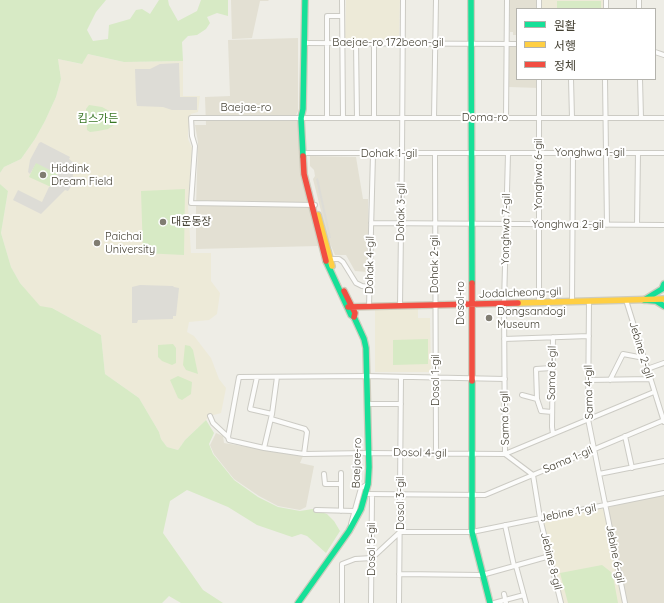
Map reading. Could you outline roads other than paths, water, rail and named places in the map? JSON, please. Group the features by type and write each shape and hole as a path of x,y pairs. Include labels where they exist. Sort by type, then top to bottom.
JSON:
{"street":[{"name":"Baejae-ro","path":"305,0 303,118 306,173 328,264 350,308"},
{"path":"342,0 343,118"},
{"name":"Dohak 3-gil","path":"400,306 403,0"},
{"path":"434,118 436,0"},
{"name":"Dosol-ro","path":"471,0 472,532 490,603"},
{"path":"506,118 507,0"},
{"path":"327,118 327,16 342,16"},
{"name":"Baejae-ro 172beon-gil","path":"304,43 516,44"},
{"path":"356,43 357,118"},
{"path":"374,43 374,118"},
{"name":"Yonghwa 6-gil","path":"539,80 539,302"},
{"path":"571,80 572,118"},
{"path":"605,80 606,225"},
{"path":"640,80 641,118"},
{"name":"Baejae-ro","path":"303,118 191,118 192,136 196,146 191,203 313,206"},
{"name":"Baejae-ro","path":"303,118 306,173"},
{"name":"Doma-ro","path":"303,118 664,118"},
{"name":"Dohak 1-gil","path":"306,153 471,154"},
{"name":"Yonghwa 1-gil","path":"637,225 638,153"},
{"name":"Yonghwa 1-gil","path":"471,154 664,153"},
{"name":"Dohak 4-gil","path":"369,307 373,154"},
{"name":"Dohak 2-gil","path":"435,154 435,306"},
{"name":"Yonghwa 7-gil","path":"504,303 508,154"},
{"path":"572,302 573,154"},
{"name":"Dohak 4-gil","path":"371,223 401,223"},
{"name":"Dohak 2-gil","path":"401,223 471,224"},
{"name":"Yonghwa 2-gil","path":"471,224 664,225"},
{"name":"Baejae-ro","path":"298,603 349,531 369,495 366,348 364,339 354,317 351,315 350,308 323,243"},
{"path":"330,259 339,259 343,262 356,284 370,287"},
{"path":"644,300 662,289 664,284"},
{"name":"Jodalcheong-gil","path":"350,308 664,299"},
{"name":"Jebine 2-gil","path":"626,300 664,421"},
{"path":"644,300 656,301 664,306"},
{"name":"Sama 4-gil","path":"589,301 588,419 605,505"},
{"name":"Sama 6-gil","path":"504,303 505,454 533,475"},
{"name":"Dosol 1-gil","path":"435,306 436,454"},
{"path":"553,337 589,336"},
{"name":"Sama 8-gil","path":"504,339 553,337 553,434"},
{"path":"610,380 623,354 644,358"},
{"path":"647,369 664,363"},
{"path":"552,368 536,369 536,399 541,411 552,412"},
{"path":"228,437 239,378 366,376 504,379"},
{"path":"257,377 250,409 272,414"},
{"path":"264,448 272,414 277,377"},
{"name":"Dosol 3-gil","path":"399,603 401,377"},
{"path":"589,380 650,379"},
{"path":"505,454 654,392"},
{"path":"522,395 536,399"},
{"path":"367,404 401,404"},
{"path":"210,416 213,423 228,437"},
{"path":"271,419 306,429 307,432 304,454"},
{"name":"Sama 1-gil","path":"472,496 485,496 625,436 664,421"},
{"path":"625,436 632,468"},
{"name":"Dosol 4-gil","path":"228,437 229,440 264,448 304,454 505,454"},
{"path":"599,474 664,461"},
{"name":"Baejae-ro","path":"341,473 341,511"},
{"name":"Baejae-ro","path":"324,474 325,484 341,484"},
{"path":"533,475 540,518"},
{"path":"349,531 361,488 368,484"},
{"name":"Jebine 1-gil","path":"400,532 472,532 664,493"},
{"path":"369,495 472,496"},
{"name":"Dosol 5-gil","path":"369,495 372,558 371,603"},
{"name":"Jebine 6-gil","path":"605,505 625,603"},
{"path":"316,510 354,511"},
{"name":"Jebine 8-gil","path":"540,518 561,603"},
{"path":"505,525 526,603"},
{"path":"342,603 342,564 355,559 372,558 400,532"},
{"path":"399,574 482,575 550,556"},
{"path":"504,594 506,601"},
{"path":"494,603 524,595"}],"place":[{"name":"Hiddink Dream Field","path":"43,175"},
{"name":"대운동장","path":"163,222"},
{"name":"Paichai University","path":"97,243"},
{"name":"Dongsandogi Museum","path":"489,318"}],"park label":[{"name":"킴스가든","path":"98,119"}]}
